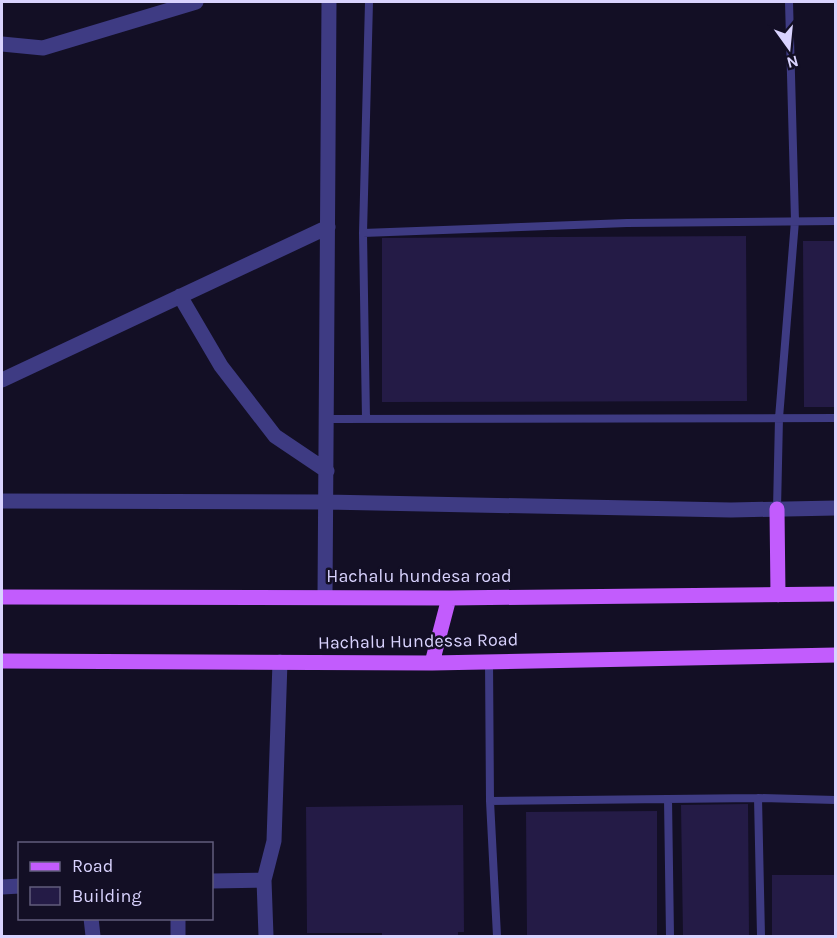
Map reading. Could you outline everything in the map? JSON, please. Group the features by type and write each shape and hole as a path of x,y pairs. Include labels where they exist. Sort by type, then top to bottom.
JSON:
{"main road":[{"path":"777,510 778,595"},
{"name":"Hachalu hundesa road","path":"2,597 448,598 836,594"},
{"path":"432,663 448,598"},
{"name":"Hachalu Hundessa Road","path":"2,661 432,663 489,660 836,655"}],"street":[{"path":"2,44 43,48 98,34 196,2"},
{"path":"325,596 329,2"},
{"path":"2,380 328,227"},
{"path":"180,296 221,366 275,436 327,471"},
{"path":"2,501 326,502 777,510 836,508"},
{"path":"266,936 264,880 274,841 280,662"},
{"path":"213,881 264,880"},
{"path":"2,887 18,886"},
{"path":"91,920 93,936"},
{"path":"178,920 178,936"}],"lane":[{"path":"366,419 363,233 369,2"},
{"path":"777,510 778,418 795,221 789,2"},
{"path":"363,233 627,223 836,221"},
{"path":"327,419 836,418"},
{"path":"489,660 490,801 497,936"},
{"path":"490,801 758,798 836,800"},
{"path":"758,798 760,936"},
{"path":"668,799 670,936"}],"building":[{"path":"746,236 747,401 382,402 382,238"},
{"path":"803,241 836,241 836,407 804,407"},
{"path":"748,804 749,936 683,936 681,805"},
{"path":"463,805 464,932 458,932 458,936 307,933 306,807"},
{"path":"657,811 657,936 527,936 526,812"},
{"path":"772,875 836,875 836,936 772,936"}]}
